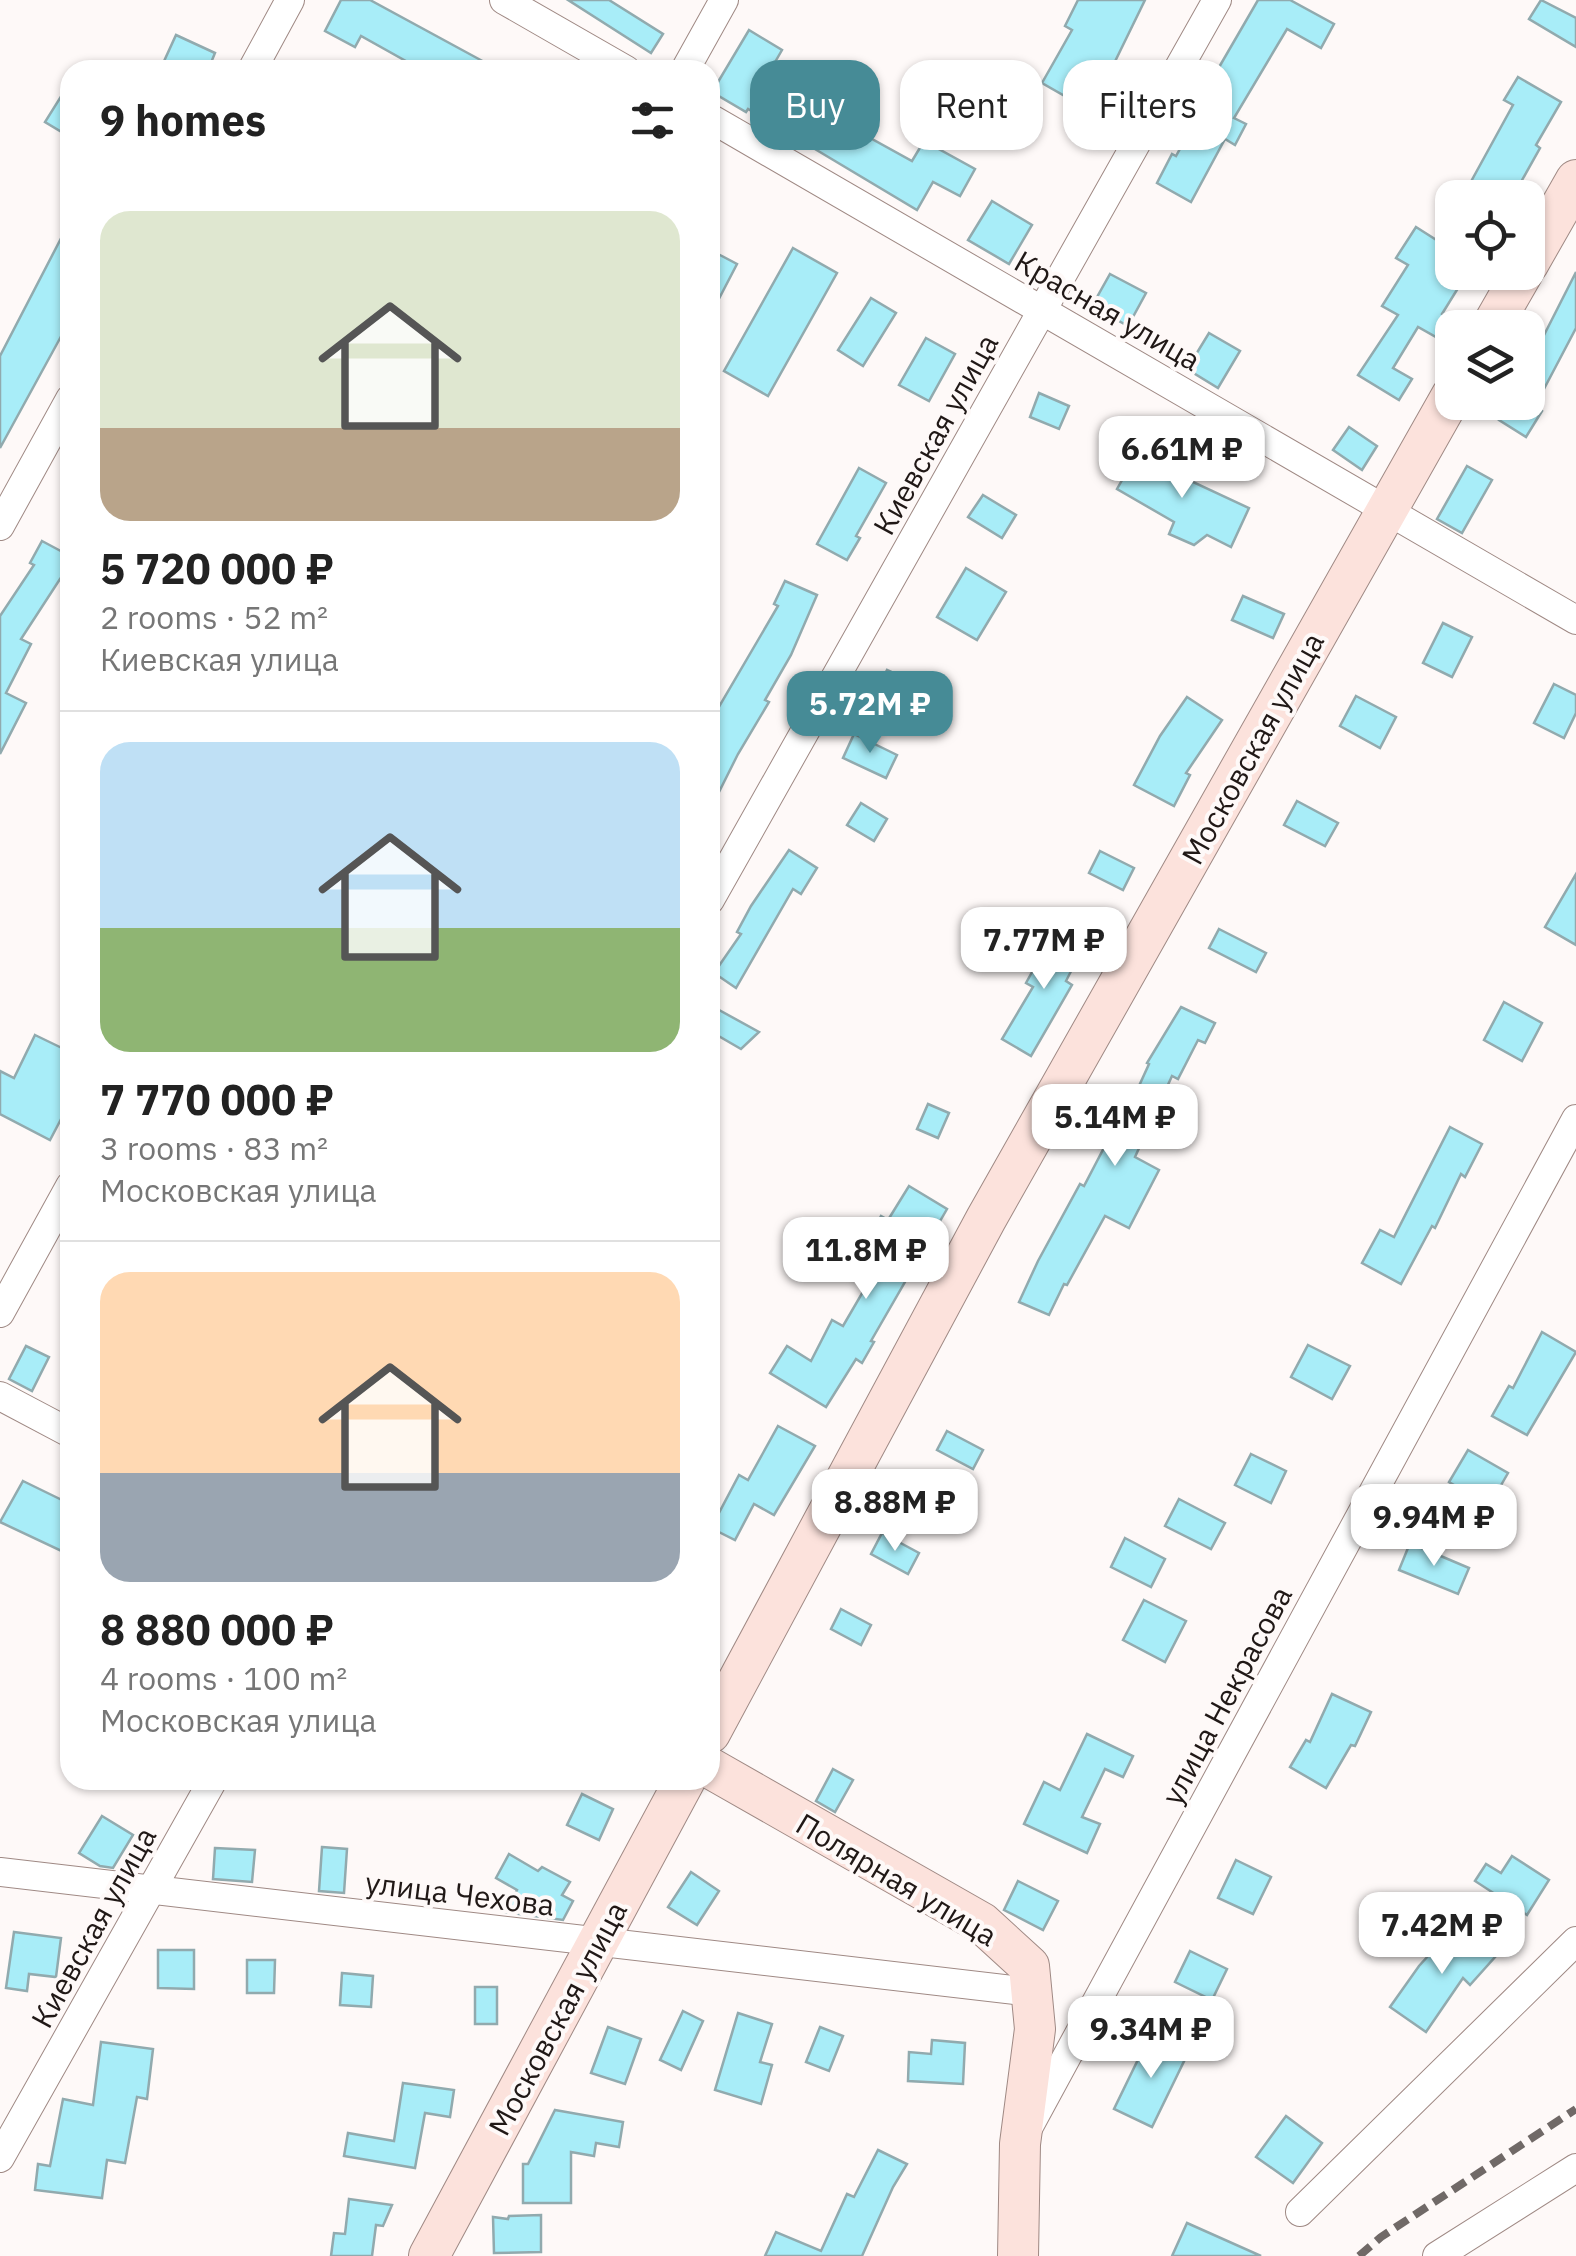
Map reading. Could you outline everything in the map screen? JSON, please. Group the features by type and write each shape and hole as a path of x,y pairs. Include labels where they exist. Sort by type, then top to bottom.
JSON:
{"main road":[{"path":"1545,234 1576,180"},
{"name":"Московская улица","path":"720,1715 986,1218 1438,420"},
{"name":"Полярная улица","path":"720,1774 982,1923 1028,1966 1035,2029 1020,2144 1018,2256"},
{"name":"Московская улица","path":"428,2256 680,1790"}],"street":[{"path":"257,60 290,0"},
{"path":"504,0 609,60"},
{"path":"691,60 724,0"},
{"name":"Киевская улица","path":"720,882 1217,0"},
{"name":"Красная улица","path":"720,124 1576,620"},
{"path":"0,526 60,417"},
{"name":"улица Некрасова","path":"1020,2144 1576,1118"},
{"path":"0,1313 60,1204"},
{"path":"0,1396 60,1428"},
{"name":"Киевская улица","path":"0,2158 208,1790"},
{"name":"улица Чехова","path":"0,1872 1031,1992"},
{"path":"1300,2212 1576,1940"},
{"path":"1436,2256 1576,2168"}],"building":[{"path":"341,0 370,0 481,60 404,60 361,36 355,47 325,31"},
{"path":"568,0 609,0 663,34 651,53"},
{"path":"1078,0 1145,0 1116,60 1063,60 1063,95 1043,81 1072,30 1065,26"},
{"path":"1258,0 1290,0 1334,24 1321,48 1287,29 1234,118 1246,124 1235,145 1232,143 1232,60 1223,60"},
{"path":"1541,0 1576,18 1576,47 1529,19"},
{"path":"749,30 782,50 776,60 750,60 750,110 746,112 720,97 720,79"},
{"path":"176,35 215,53 212,60 165,60"},
{"path":"1518,77 1561,102 1536,145 1540,148 1522,180 1472,180 1513,105 1504,100"},
{"path":"60,98 60,131 45,122"},
{"path":"880,143 912,161 919,150 940,150 975,169 960,196 933,182 917,210 817,150 880,150"},
{"path":"1179,150 1219,150 1191,202 1157,183 1172,154 1176,156"},
{"path":"992,201 1032,225 1009,264 968,240"},
{"path":"1416,227 1435,239 1435,290 1457,290 1444,310 1435,310 1435,336 1418,327 1393,368 1412,379 1399,400 1358,375 1398,315 1382,306 1408,265 1396,258"},
{"path":"60,240 60,338 0,448 0,356"},
{"path":"793,248 837,273 768,396 724,371"},
{"path":"720,255 737,264 720,297"},
{"path":"1576,272 1576,328 1545,387 1545,333"},
{"path":"1110,274 1146,293 1128,326 1092,306"},
{"path":"871,298 896,313 863,366 838,350"},
{"path":"1209,333 1240,351 1218,388 1187,369"},
{"path":"926,338 955,354 929,401 899,385"},
{"path":"1039,393 1069,406 1059,429 1030,417"},
{"path":"1499,420 1536,420 1526,437"},
{"path":"1349,427 1377,446 1362,470 1333,450"},
{"path":"1141,447 1169,463 1165,469 1249,508 1231,547 1207,535 1194,545 1169,534 1174,522 1117,489"},
{"path":"1467,466 1492,480 1462,533 1437,519"},
{"path":"859,468 886,483 847,560 817,544"},
{"path":"983,495 1016,515 1002,538 968,517"},
{"path":"42,541 60,551 60,579 21,639 31,644 6,693 26,703 0,754 0,616 34,565 30,563"},
{"path":"966,568 1006,592 977,640 937,617"},
{"path":"785,581 817,595 791,655 765,700 769,702 720,790 720,705 778,606 774,604"},
{"path":"1243,596 1284,614 1273,638 1232,620"},
{"path":"1443,623 1472,637 1452,677 1423,663"},
{"path":"887,670 917,684 900,702 877,691"},
{"path":"1554,684 1576,695 1576,713 1564,738 1534,723"},
{"path":"1356,696 1396,717 1380,748 1340,726"},
{"path":"1187,697 1222,720 1186,773 1190,775 1174,806 1134,785 1160,736"},
{"path":"854,734 897,755 886,778 843,758"},
{"path":"1297,801 1338,823 1325,846 1284,825"},
{"path":"861,803 887,819 874,841 847,825"},
{"path":"789,850 817,868 801,894 793,889 736,988 720,977 720,964 741,934 737,932"},
{"path":"1100,851 1134,868 1123,890 1089,873"},
{"path":"1576,874 1576,945 1545,927"},
{"path":"1219,929 1266,953 1256,972 1209,948"},
{"path":"1049,930 1083,948 1066,981 1072,985 1031,1056 1002,1039 1033,987 1026,983 1042,954 1037,952"},
{"path":"1504,1002 1542,1023 1522,1061 1484,1040"},
{"path":"1181,1007 1215,1023 1205,1043 1198,1040 1178,1079 1172,1076 1135,1157 1159,1170 1129,1228 1105,1216 1049,1315 1019,1302 1080,1184 1084,1186 1107,1142 1112,1145 1147,1063"},
{"path":"720,1011 759,1032 741,1049 720,1037"},
{"path":"35,1035 60,1047 60,1121 50,1140 0,1114 0,1071 14,1078"},
{"path":"928,1104 949,1113 938,1138 917,1129"},
{"path":"1450,1127 1482,1144 1465,1177 1461,1174 1435,1228 1432,1226 1401,1284 1362,1263 1380,1230 1394,1237"},
{"path":"909,1186 947,1209 862,1363 856,1359 826,1407 770,1373 787,1346 811,1361 832,1320 843,1326 889,1247 870,1236 881,1216 888,1220"},
{"path":"1542,1332 1576,1352 1527,1435 1492,1416 1509,1386 1513,1388"},
{"path":"1308,1345 1350,1366 1332,1399 1291,1377"},
{"path":"26,1346 49,1357 32,1391 9,1379"},
{"path":"778,1426 815,1446 774,1515 754,1504 735,1540 720,1532 720,1511 739,1475 748,1480"},
{"path":"947,1431 983,1450 973,1469 937,1450"},
{"path":"1468,1450 1508,1473 1489,1506 1449,1482"},
{"path":"1251,1454 1286,1471 1271,1503 1235,1485"},
{"path":"23,1481 60,1499 60,1550 0,1522"},
{"path":"1179,1499 1225,1523 1211,1549 1165,1526"},
{"path":"882,1533 919,1553 908,1574 871,1554"},
{"path":"1125,1538 1165,1559 1151,1587 1111,1567"},
{"path":"1410,1543 1469,1568 1458,1594 1399,1570"},
{"path":"1144,1600 1186,1621 1165,1662 1123,1640"},
{"path":"841,1609 871,1625 861,1645 831,1629"},
{"path":"1332,1694 1371,1712 1355,1746 1351,1745 1326,1788 1290,1767 1306,1740 1310,1742"},
{"path":"1087,1734 1133,1756 1123,1777 1105,1769 1082,1817 1100,1824 1087,1853 1024,1824 1044,1782 1060,1790"},
{"path":"833,1769 853,1780 835,1812 816,1801"},
{"path":"582,1794 613,1809 599,1840 567,1825"},
{"path":"102,1816 133,1835 113,1868 100,1866 79,1853"},
{"path":"322,1847 347,1849 344,1893 319,1891"},
{"path":"215,1848 255,1850 252,1882 213,1879"},
{"path":"509,1854 538,1871 542,1867 570,1882 562,1895 573,1901 563,1920 505,1912 517,1890 496,1878"},
{"path":"1512,1856 1549,1880 1527,1915 1475,1881 1486,1864 1501,1873"},
{"path":"1236,1860 1271,1877 1253,1914 1218,1898"},
{"path":"691,1872 719,1891 697,1925 668,1907"},
{"path":"1018,1881 1058,1901 1043,1930 1004,1910"},
{"path":"1458,1923 1495,1957 1470,1985 1463,1978 1426,2032 1390,2007 1419,1966"},
{"path":"14,1932 61,1938 56,1977 29,1974 27,1991 6,1988"},
{"path":"158,1950 194,1950 194,1989 158,1988"},
{"path":"1190,1951 1227,1969 1212,2000 1175,1982"},
{"path":"247,1960 275,1960 274,1993 247,1993"},
{"path":"342,1973 373,1976 371,2007 340,2005"},
{"path":"475,1987 497,1987 497,2024 475,2024"},
{"path":"683,2011 703,2021 681,2070 660,2060"},
{"path":"738,2013 772,2024 760,2062 772,2065 761,2104 715,2090"},
{"path":"608,2027 641,2039 625,2084 591,2073"},
{"path":"820,2027 843,2036 829,2071 806,2062"},
{"path":"1150,2035 1188,2053 1152,2127 1114,2109"},
{"path":"932,2040 965,2043 963,2084 908,2081 909,2052 931,2054"},
{"path":"101,2042 153,2049 147,2099 137,2097 125,2163 107,2160 102,2198 35,2190 38,2164 50,2166 63,2099 93,2105"},
{"path":"403,2083 454,2090 450,2117 425,2113 415,2168 344,2156 348,2133 394,2141"},
{"path":"555,2110 623,2122 619,2147 596,2143 594,2156 571,2152 571,2203 523,2203 523,2164 528,2164"},
{"path":"1286,2116 1322,2143 1293,2183 1256,2157"},
{"path":"878,2150 907,2164 862,2256 765,2256 776,2232 821,2251 847,2194 854,2197"},
{"path":"349,2199 392,2205 383,2226 376,2225 372,2256 331,2256 334,2233 345,2234"},
{"path":"541,2215 541,2252 494,2253 493,2217"},
{"path":"1187,2223 1261,2256 1172,2256"}],"railway":[{"path":"1359,2256 1381,2237 1576,2109"}]}
